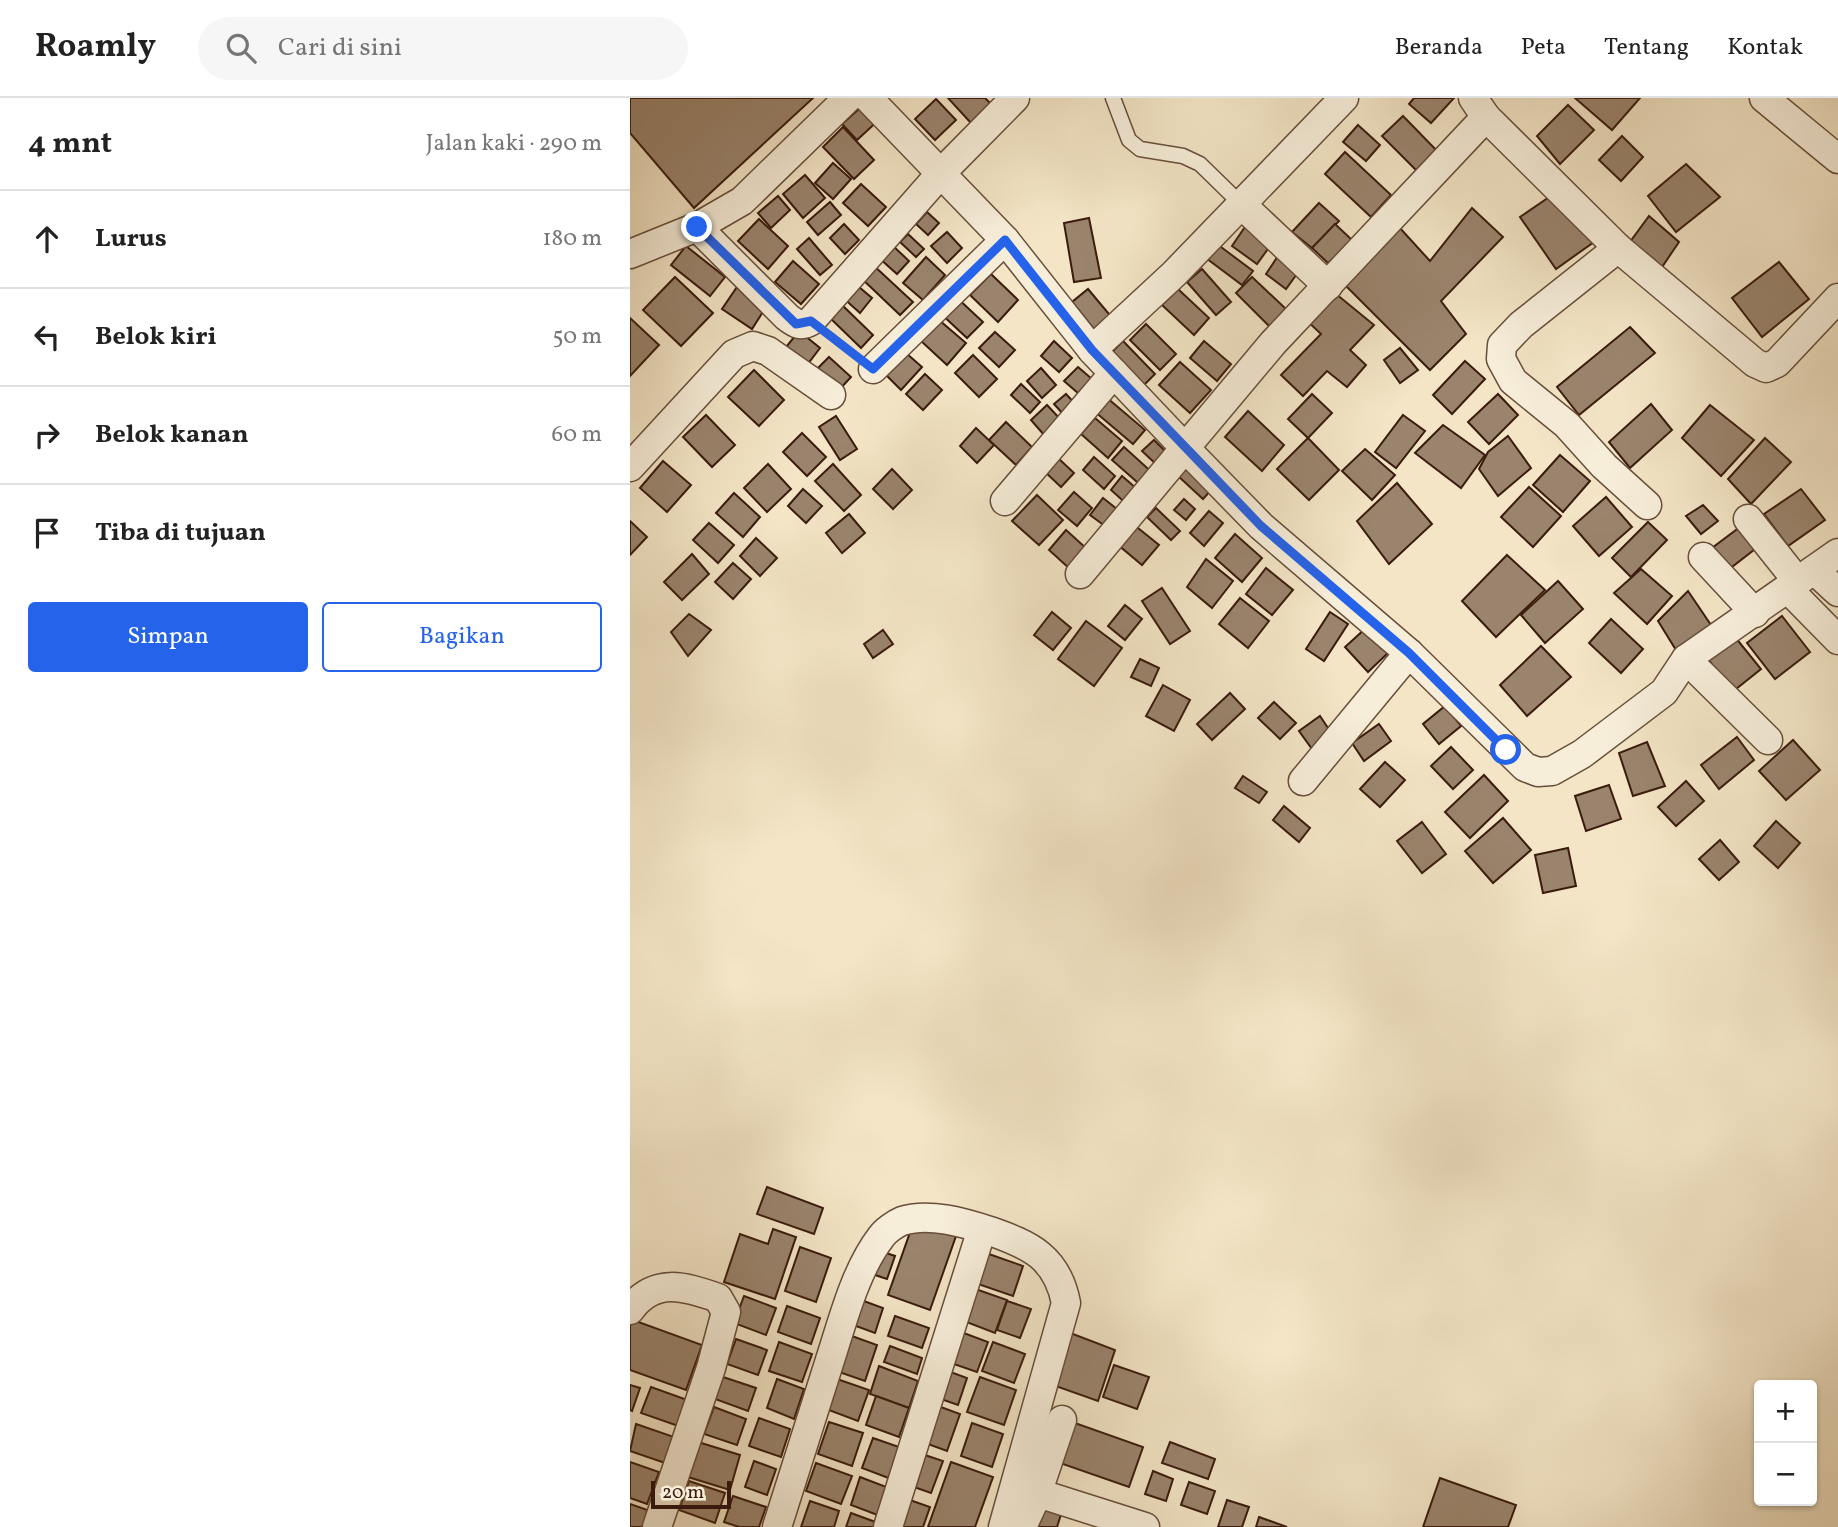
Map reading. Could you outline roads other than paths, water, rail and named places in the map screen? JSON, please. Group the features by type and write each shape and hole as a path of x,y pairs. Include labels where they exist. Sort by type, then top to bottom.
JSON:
{"street":[{"path":"630,254 697,227 742,201 848,98"},
{"path":"868,98 1005,240 1092,350 1261,526 1409,653 1525,767 1538,772 1552,771 1620,726 1664,692 1686,659 1838,553"},
{"path":"697,227 796,324 811,321 942,172 1015,98"},
{"path":"1092,350 1174,274 1344,98"},
{"path":"1764,98 1838,159"},
{"path":"1080,574 1273,343 1328,286 1480,108 1618,248 1755,363 1766,369 1790,351 1838,298"},
{"path":"1241,205 1328,286"},
{"path":"873,369 1005,240"},
{"path":"1618,248 1521,325 1502,345 1501,359 1513,381 1567,425 1604,466 1647,505"},
{"path":"630,467 734,354 752,346 768,351 831,396"},
{"path":"1005,501 1114,373"},
{"path":"1748,519 1800,580 1838,640"},
{"path":"1703,557 1755,612"},
{"path":"1800,580 1838,592"},
{"path":"1303,781 1409,653"},
{"path":"1686,659 1768,740"},
{"path":"777,1527 846,1309 882,1235 901,1222 923,1217 982,1229 1028,1244 1041,1254 1054,1270 1066,1303 1003,1527"},
{"path":"888,1527 982,1229"},
{"path":"630,1310 641,1295 668,1287 718,1298 726,1312 711,1368 657,1527"},
{"path":"1022,1527 1045,1497 1062,1420"},
{"path":"1045,1497 1144,1527"}],"lane":[{"path":"1113,98 1129,140 1140,149 1183,156 1200,164 1241,205"}]}
